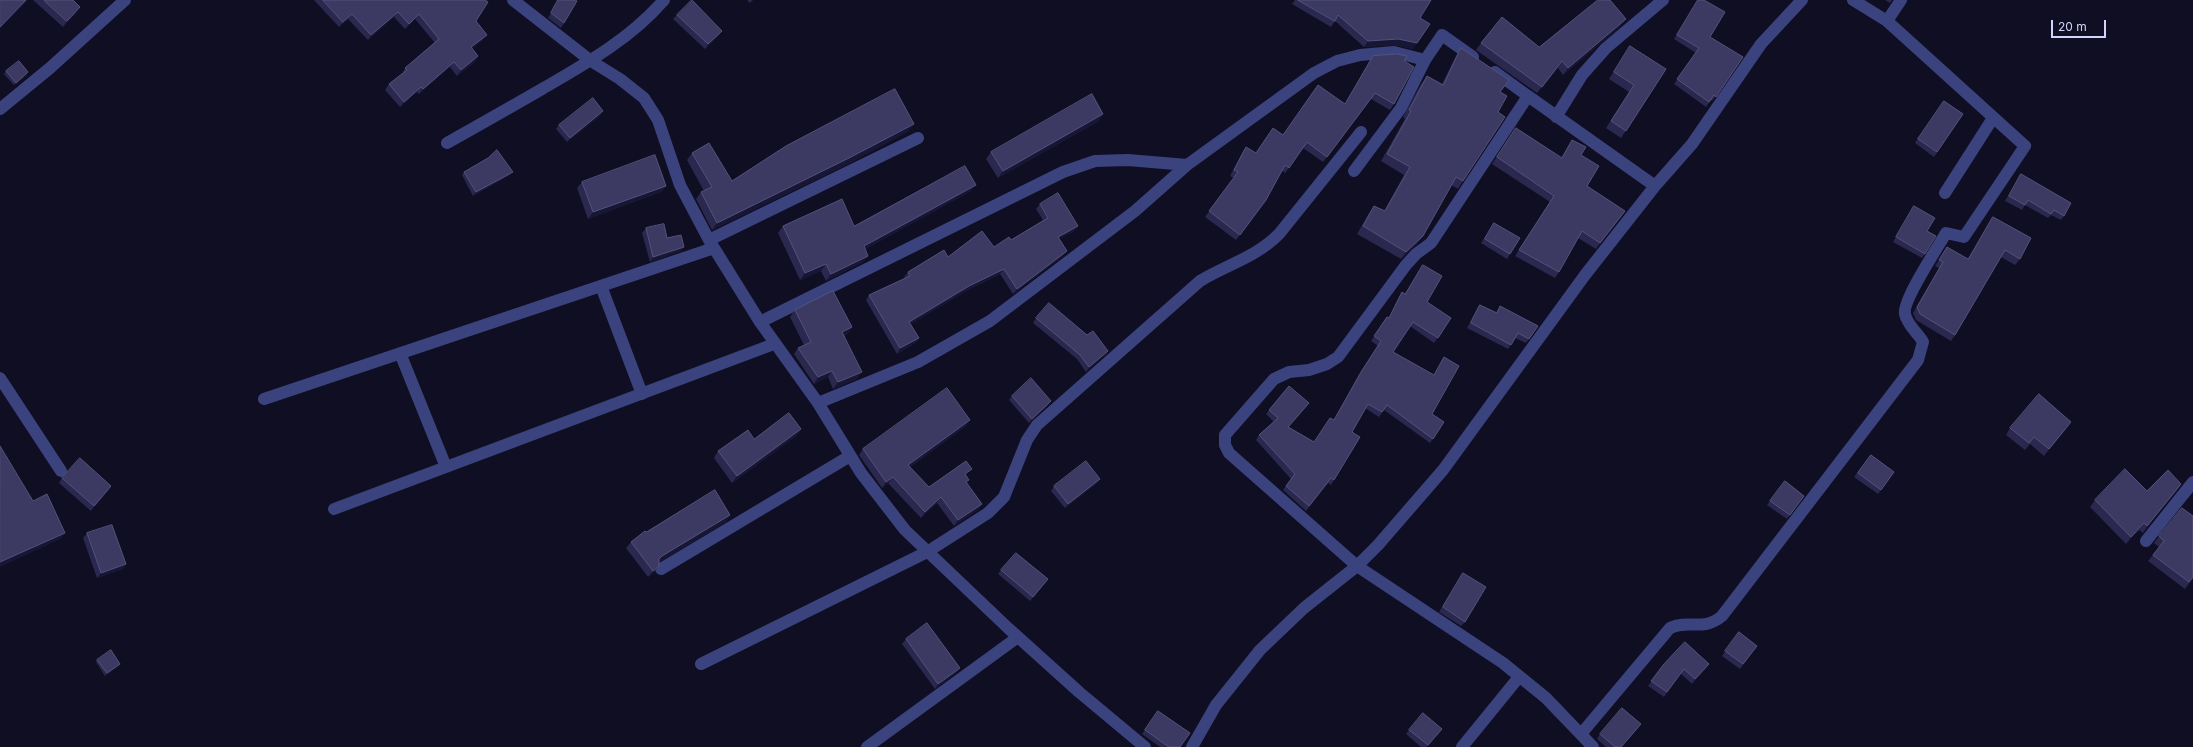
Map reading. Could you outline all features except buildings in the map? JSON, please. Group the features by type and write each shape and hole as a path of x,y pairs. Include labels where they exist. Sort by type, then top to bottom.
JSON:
{"street":[{"path":"0,109 50,68 125,0"},
{"path":"513,0 592,61 620,79 644,98 658,120 680,185 711,244 774,344 818,403 861,473 905,530 1018,637 1079,692 1145,747"},
{"path":"447,143 592,61 623,40 649,17 664,0"},
{"path":"1556,117 1582,75 1606,48 1663,0"},
{"path":"1192,747 1216,705 1260,650 1304,608 1357,566 1378,545 1443,470 1585,274 1655,186 1692,144 1761,44 1802,0"},
{"path":"1581,734 1670,628 1678,624 1703,625 1713,623 1722,616 1918,360 1923,342 1905,316 1904,309 1910,295 1946,233 1964,237 2025,146 1887,21 1853,0"},
{"path":"1887,21 1901,0"},
{"path":"1354,171 1401,108 1425,60 1442,35 1655,186"},
{"path":"818,403 918,362 990,321 1135,211 1187,165 1314,73 1337,61 1360,55 1394,52 1425,60"},
{"path":"1528,96 1431,243 1416,254 1406,265 1338,357 1327,364 1309,370 1289,372 1274,379 1225,435 1225,445 1229,453 1357,566 1492,656 1546,698 1593,747"},
{"path":"1945,193 1993,118"},
{"path":"701,664 927,552 988,513 1004,497 1027,440 1037,425 1200,281 1223,267 1246,259 1265,248 1279,234 1361,132"},
{"path":"264,399 601,286 711,244 918,138"},
{"path":"760,322 1063,172 1095,161 1128,160 1187,165"},
{"path":"601,286 642,394"},
{"path":"334,509 774,344"},
{"path":"400,353 446,467"},
{"path":"0,378 61,471"},
{"path":"661,569 850,456"},
{"path":"2146,541 2193,482"},
{"path":"867,747 1018,637"},
{"path":"1462,747 1519,677"}]}
